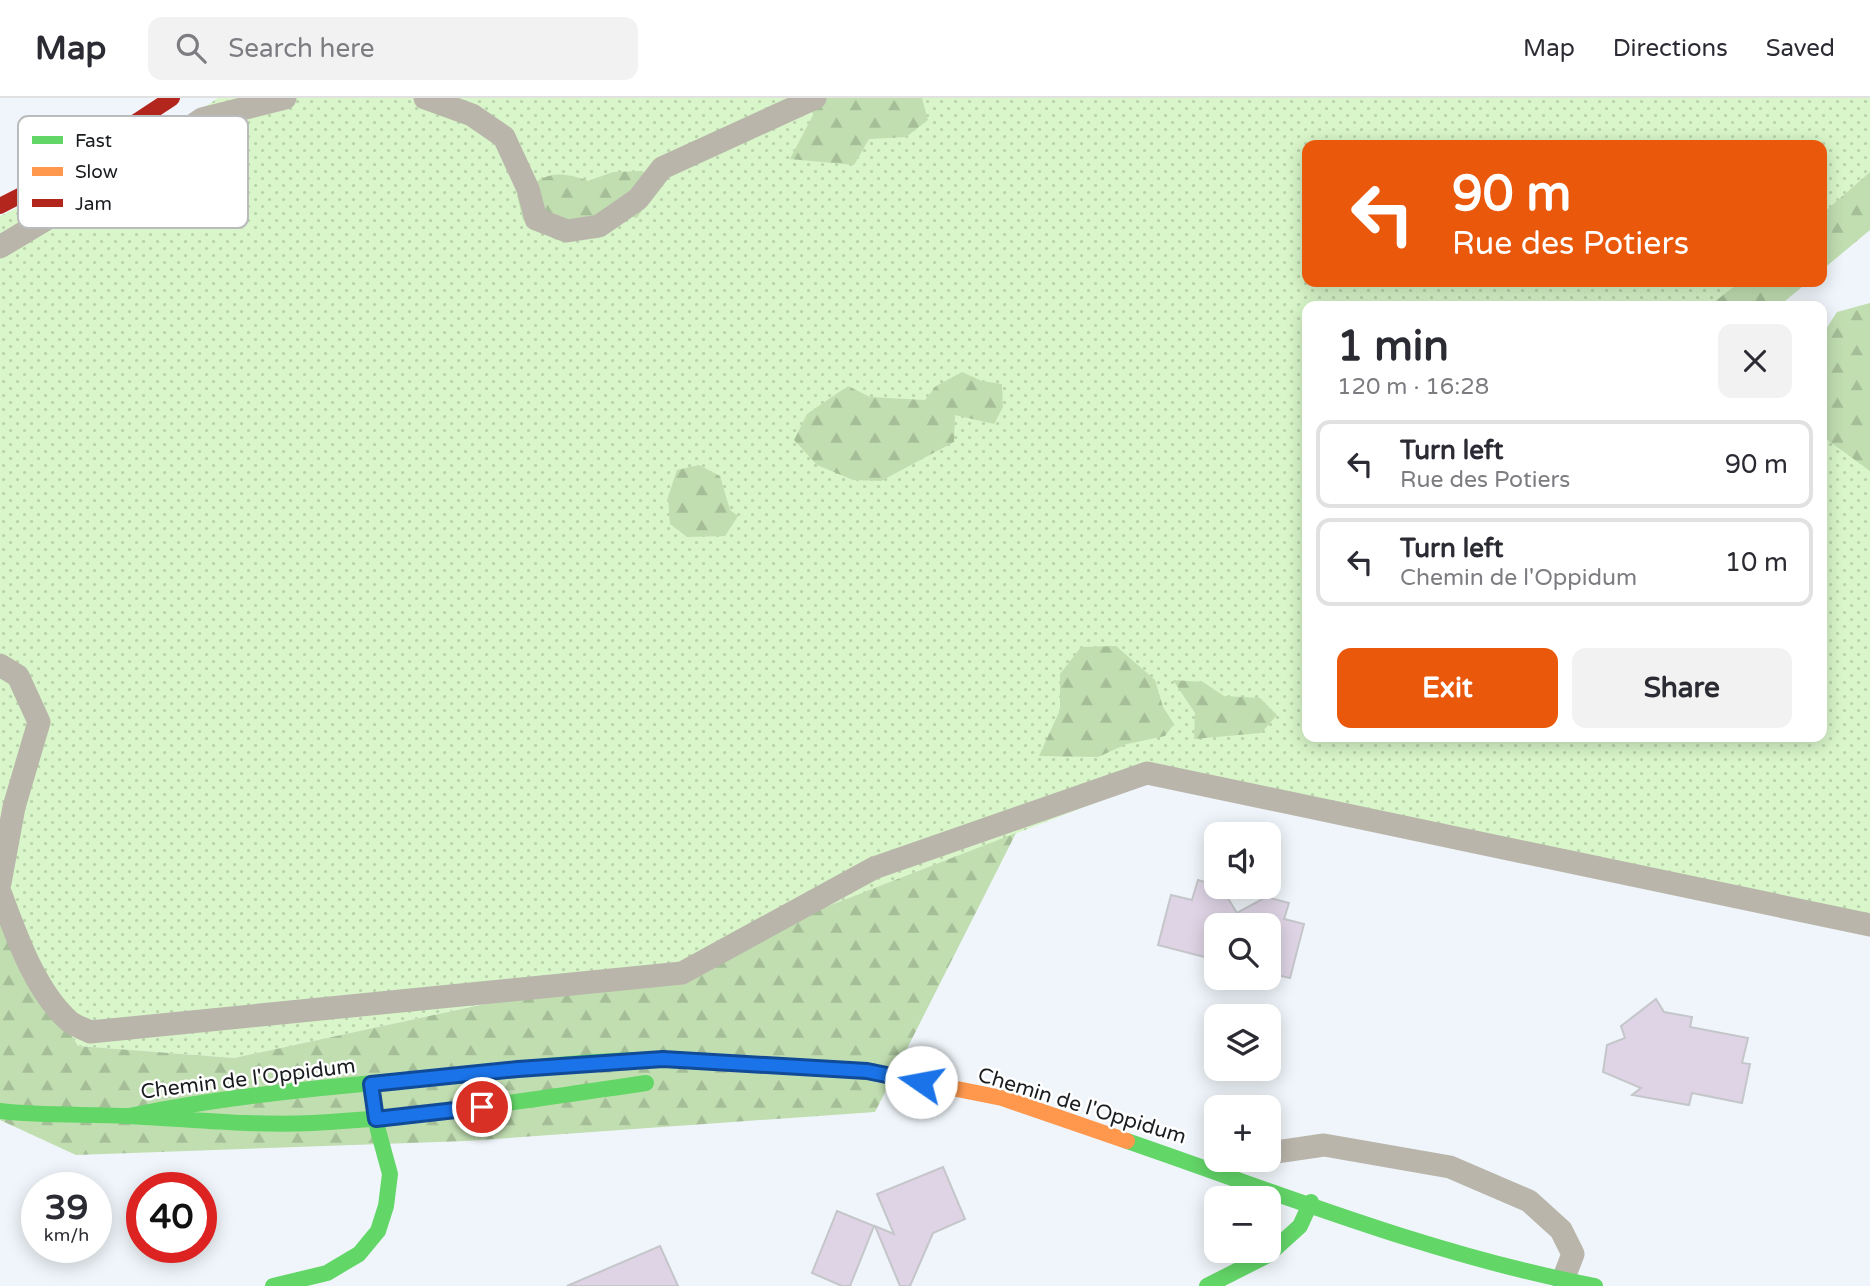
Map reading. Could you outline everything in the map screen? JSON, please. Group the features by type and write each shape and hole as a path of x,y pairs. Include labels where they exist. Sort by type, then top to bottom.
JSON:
{"street":[{"path":"145,116 172,98"},
{"path":"0,206 18,197"},
{"name":"Chemin de l'Oppidum","path":"129,1116 204,1101 266,1093 518,1069 663,1059 867,1071 1002,1098 1422,1242 1595,1286"},
{"name":"Chemin de l'Oppidum","path":"689,1076 748,1065"},
{"name":"Chemin de l'Oppidum","path":"0,1111 129,1116 233,1124 376,1119 665,1080"},
{"path":"272,1286 327,1273 359,1254 378,1231 386,1206 390,1174 376,1119 371,1084"},
{"path":"1206,1286 1268,1255 1300,1226 1311,1202"}],"lane":[{"path":"214,116 285,98"},
{"path":"425,98 472,115 504,137 528,189 536,219 567,231 599,226 638,199 662,168 815,98"},
{"path":"0,247 32,228"},
{"path":"0,665 18,676 39,722 14,807 0,883"},
{"path":"0,892 21,949 42,988 71,1022 90,1032 682,973 874,868 1147,773 1870,925"},
{"path":"1281,1151 1324,1145 1450,1167 1528,1201 1561,1230 1573,1254 1563,1280"},
{"path":"1241,1180 1246,1172"}],"green space":[{"path":"218,98 1870,98 1870,205 1827,241 1827,140 1302,140 1302,287 1772,287 1755,301 1302,301 1302,742 1827,742 1827,400 1870,430 1870,926 1162,777 689,960 234,1058 78,1046 0,923 0,216 18,208 18,228 248,228 248,116 191,116"},
{"path":"808,98 922,98 928,120 906,137 869,139 854,165 790,159 813,115"},
{"path":"643,171 652,195 637,218 625,215 599,238 556,240 523,220 517,195 543,178 567,175 588,181 613,172"},
{"path":"1870,172 1870,230 1827,266 1827,210"},
{"path":"1734,287 1802,287 1785,301 1715,301"},
{"path":"1870,303 1870,471 1827,440 1827,327 1837,312"},
{"path":"962,372 982,381 1002,384 1003,407 994,424 955,415 954,442 881,481 853,480 817,465 794,440 807,414 848,386 870,397 925,400 936,386"},
{"path":"699,465 720,476 730,510 738,516 725,536 687,537 670,524 668,497 677,470"},
{"path":"1116,646 1155,680 1163,707 1174,724 1165,736 1127,744 1098,757 1039,756 1060,710 1060,674 1081,647"},
{"path":"1173,680 1203,682 1224,696 1260,698 1277,715 1261,733 1194,739 1195,713"},
{"path":"1016,833 875,1112 466,1141 76,1155 0,1120 0,923 78,1046 234,1058 689,960"}],"building":[{"path":"1198,880 1204,882 1204,899 1228,899 1237,913 1204,913 1204,957 1158,945 1171,895 1192,900"},
{"path":"1262,899 1289,903 1284,919 1304,924 1290,978 1281,976 1281,913 1237,913"},
{"path":"1656,999 1664,1012 1692,1017 1690,1027 1748,1038 1742,1063 1750,1064 1742,1103 1692,1093 1689,1105 1632,1095 1641,1088 1603,1072 1607,1045 1625,1038 1621,1026"},
{"path":"943,1167 965,1219 933,1233 910,1286 900,1286 875,1226 894,1234 877,1194"},
{"path":"837,1211 874,1226 850,1286 842,1286 812,1273"},
{"path":"660,1246 678,1286 567,1286"}],"traffic: fast":[{"path":"129,1116 289,1091 542,1066 636,1060 698,1061"},
{"path":"0,1111 243,1123 313,1123 439,1112 646,1083"},
{"path":"273,1286 327,1273 359,1254 378,1231 386,1206 390,1174 378,1130 372,1093"},
{"path":"1127,1141 1417,1241 1535,1273 1595,1286"},
{"path":"1207,1286 1268,1255 1300,1226 1311,1202"}],"traffic: slow":[{"path":"698,1061 867,1071 1002,1098 1127,1141"}],"traffic: jam":[{"path":"145,116 172,98"},
{"path":"0,206 18,197"}],"route":[{"path":"482,1107 376,1119 371,1084 518,1069 663,1059 867,1071 921,1082"}]}
